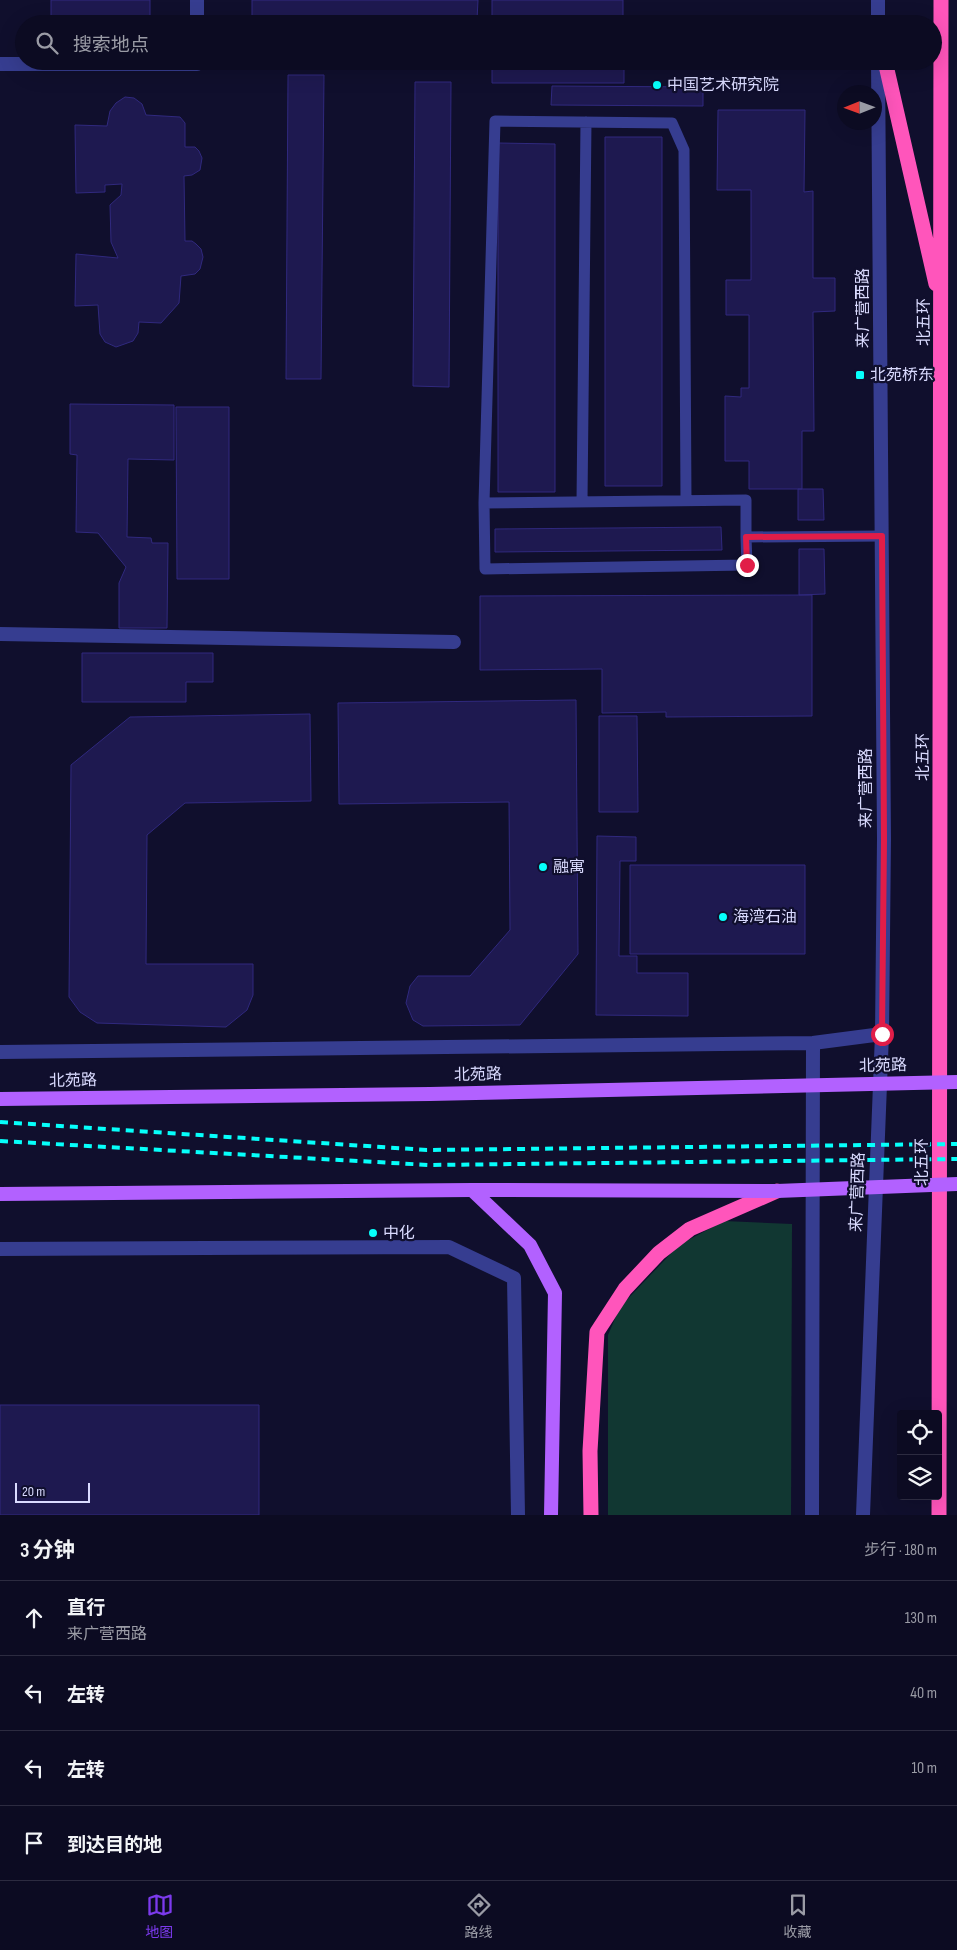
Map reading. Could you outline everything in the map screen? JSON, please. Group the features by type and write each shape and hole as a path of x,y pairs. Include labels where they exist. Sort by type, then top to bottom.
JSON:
{"highway":[{"name":"北五环","path":"941,0 941,15"},
{"path":"888,70 942,310"},
{"name":"北五环","path":"939,1515 941,70"},
{"path":"592,1515 590,1451 597,1332 625,1289 659,1253 690,1229 777,1191"}],"main road":[{"name":"北苑路","path":"0,1099 440,1094 957,1082"},
{"path":"0,1194 472,1190 777,1191 957,1184"},
{"path":"472,1190 530,1245 555,1293 552,1515"}],"street":[{"path":"197,0 197,15"},
{"path":"878,0 878,15"},
{"path":"0,64 15,64"},
{"name":"来广营西路","path":"863,1515 882,1034 884,839 878,70"},
{"path":"0,634 454,642"},
{"path":"0,1052 814,1043 882,1034"},
{"path":"812,1515 814,1043"},
{"path":"0,1249 449,1246 514,1278 518,1515"}],"lane":[{"path":"484,503 746,500 747,565 485,568 484,503 495,121 672,123 684,150 686,500"},
{"path":"582,502 586,122"},
{"path":"746,537 882,536"}],"green space":[{"path":"724,1221 792,1224 791,1515 608,1515 608,1335 620,1307 679,1245"}],"building":[{"path":"51,0 150,0 150,15 51,15"},
{"path":"252,0 478,0 477,15 252,15"},
{"path":"492,0 623,0 623,15 492,15"},
{"path":"492,70 624,70 624,83 492,83"},
{"path":"288,75 324,75 321,379 286,379"},
{"path":"415,82 451,82 449,387 413,386"},
{"path":"552,86 703,87 703,106 551,105"},
{"path":"125,97 134,98 142,104 146,115 180,117 185,123 185,147 195,147 199,151 202,158 200,170 192,175 184,176 185,241 192,241 196,244 201,249 203,257 200,269 195,274 181,276 179,303 161,323 139,322 138,333 133,341 116,347 105,342 100,334 98,305 75,306 76,254 118,258 111,242 110,205 121,195 122,184 105,185 105,192 76,193 75,125 107,126 110,111 116,103"},
{"path":"718,110 805,110 804,192 813,191 813,278 835,278 835,311 813,312 814,431 802,431 802,489 749,489 749,461 725,461 725,396 741,397 741,388 749,388 749,315 726,315 726,280 751,280 751,190 717,190"},
{"path":"605,137 662,137 662,486 605,486"},
{"path":"498,143 555,144 555,492 498,492"},
{"path":"70,404 174,405 174,460 128,459 127,537 151,538 152,543 168,543 167,628 119,628 119,583 126,567 98,533 76,532 77,455 70,454"},
{"path":"176,407 229,407 229,579 177,579"},
{"path":"798,489 823,489 824,520 798,520"},
{"path":"721,527 722,550 495,552 495,529"},
{"path":"799,549 824,549 825,594 799,595"},
{"path":"812,595 812,716 666,717 666,712 602,713 602,669 480,670 480,596"},
{"path":"82,653 213,653 213,682 186,682 186,702 82,702"},
{"name":"融寓","path":"576,700 578,954 520,1025 423,1026 413,1020 406,1003 410,986 418,976 470,976 510,930 509,802 339,804 338,703"},
{"path":"310,714 311,801 185,803 147,835 146,964 253,964 253,995 247,1010 226,1027 97,1023 80,1012 69,997 71,765 130,717"},
{"path":"599,716 637,716 638,812 599,812"},
{"path":"597,836 636,837 636,861 620,861 619,956 637,956 637,973 688,973 688,1016 596,1015"},
{"path":"630,865 805,865 805,954 630,954"},
{"path":"0,1405 259,1405 259,1515 0,1515"}],"railway":[{"path":"0,1122 427,1150 957,1144"},
{"path":"0,1141 429,1165 957,1159"}],"place":[{"name":"中国艺术研究院","path":"657,85"},
{"name":"北苑桥东","path":"860,375"},
{"name":"融寓","path":"543,867"},
{"name":"海湾石油","path":"723,917"},
{"name":"中化","path":"373,1233"}],"route":[{"path":"747,565 746,537 882,536 884,839 882,1034"}]}
